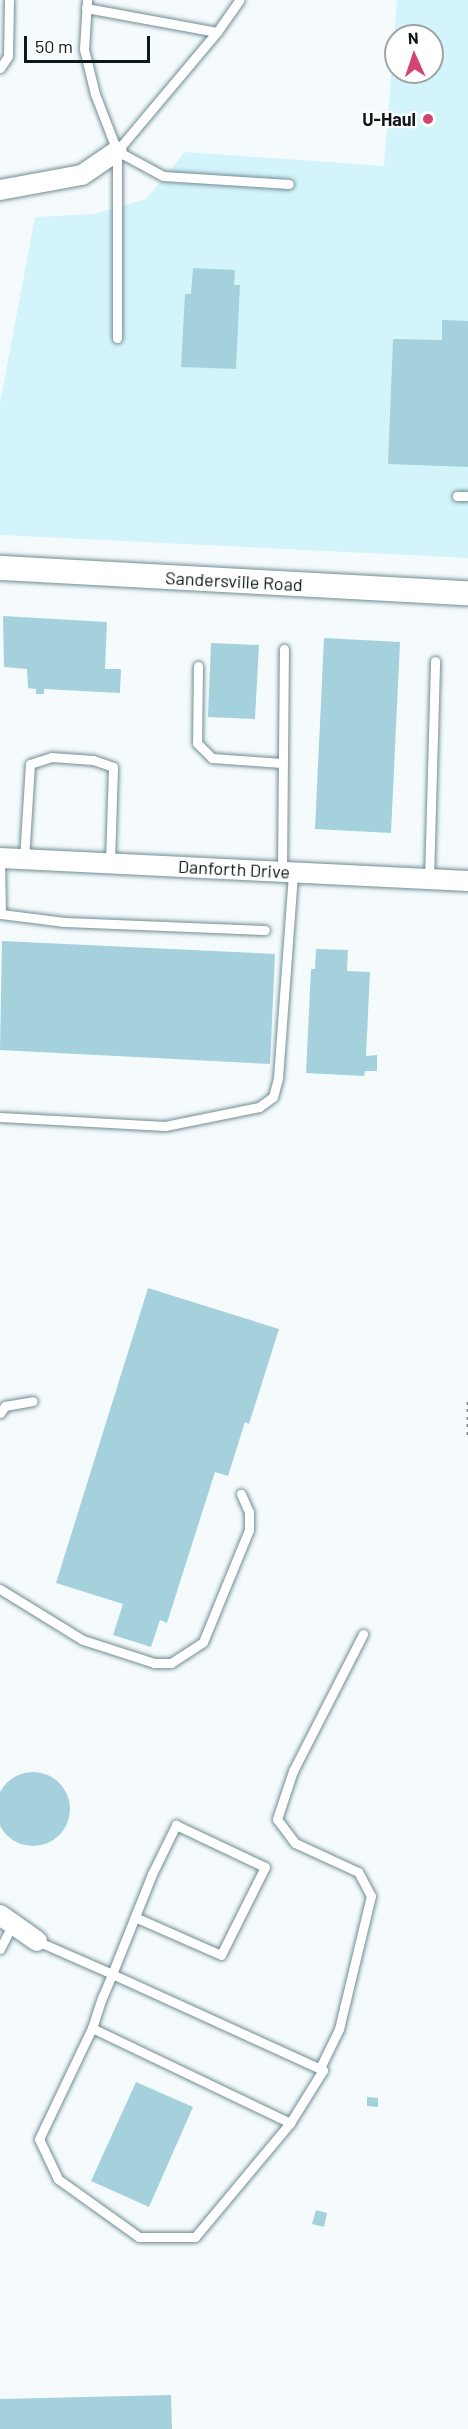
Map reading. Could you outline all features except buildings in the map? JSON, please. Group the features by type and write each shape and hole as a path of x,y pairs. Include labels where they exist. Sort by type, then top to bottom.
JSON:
{"street":[{"path":"0,190 82,175 117,151"},
{"name":"Sandersville Road","path":"0,568 468,593"},
{"name":"Danforth Drive","path":"0,858 468,881"},
{"path":"6,1919 37,1941"}],"lane":[{"path":"0,68 8,56 9,0"},
{"path":"117,151 217,32 239,0"},
{"path":"117,338 117,151 95,94 84,49 86,4 217,32"},
{"path":"117,151 163,176 289,184"},
{"path":"458,496 468,496"},
{"path":"0,1117 165,1126 259,1107 273,1098 278,1078 287,872 282,763 284,650"},
{"path":"429,879 435,661"},
{"path":"198,666 197,743 212,758 282,763"},
{"path":"24,859 30,764 51,757 93,760 113,767 110,863"},
{"path":"0,858 1,914 64,922 265,930"},
{"path":"0,1413 5,1406 33,1401"},
{"path":"0,1589 83,1640 154,1663 171,1663 203,1642 249,1530 249,1512 241,1494"},
{"path":"320,2068 339,2029 371,1896 358,1872 295,1843 277,1819 293,1771 363,1634"},
{"path":"37,1941 112,1974 323,2070 290,2123 195,2237 139,2236 58,2179 39,2139 92,2028 112,1974 135,1917 176,1825 265,1867 221,1955 135,1917"},
{"path":"0,1949 6,1919"},
{"path":"92,2028 290,2123"}],"path":[{"path":"468,1401 468,1437"}],"shaded area":[{"path":"397,0 468,0 468,558 0,535 0,403 35,217 94,214 146,199 185,152 384,166 390,84 444,84 444,24 395,24"}],"place":[{"name":"U-Haul","path":"428,119"}]}
